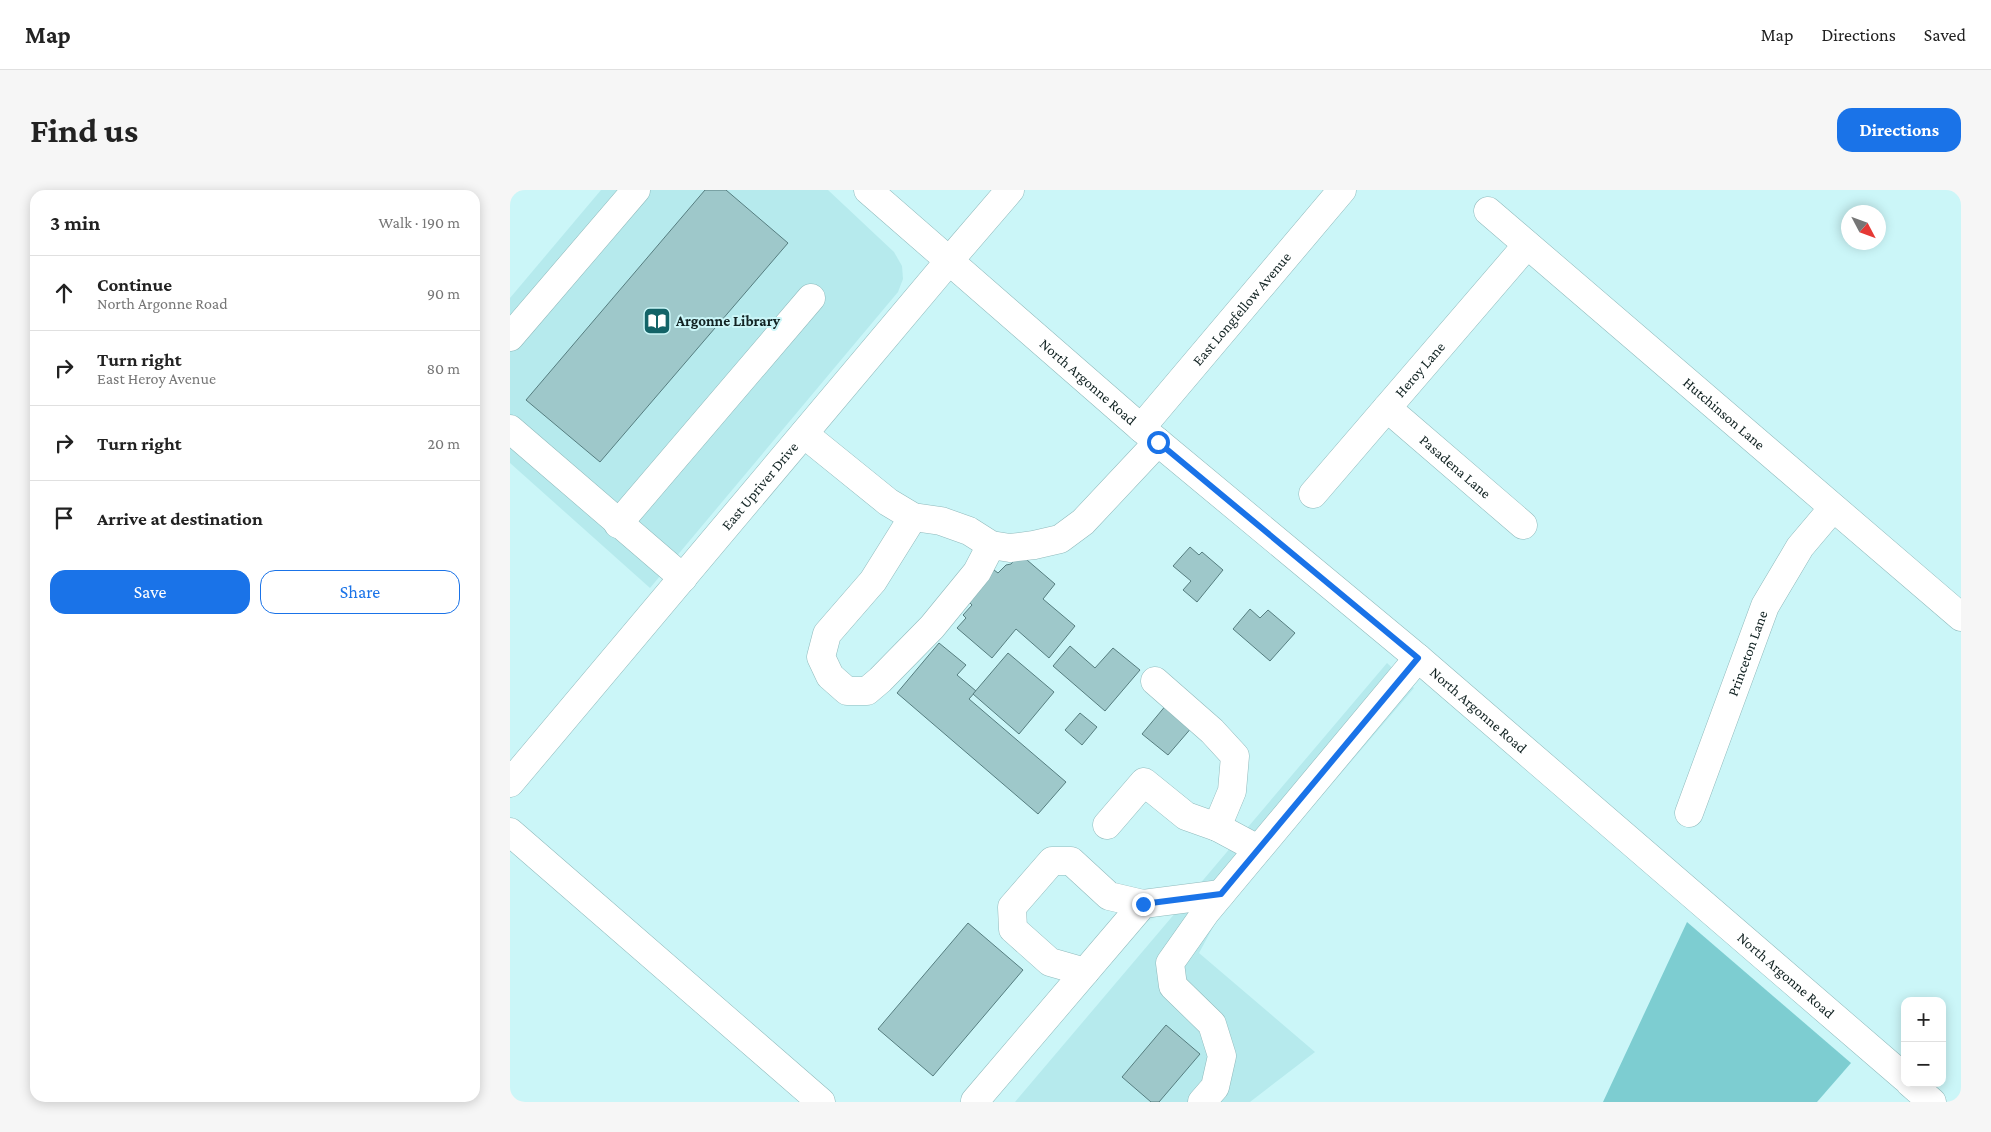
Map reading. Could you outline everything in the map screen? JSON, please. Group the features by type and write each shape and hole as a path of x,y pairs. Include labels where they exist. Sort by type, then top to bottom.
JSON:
{"street":[{"path":"510,336 636,190"},
{"name":"North Argonne Road","path":"868,190 1149,435 1418,658 1901,1075"},
{"name":"East Upriver Drive","path":"510,783 1010,190"},
{"name":"East Longfellow Avenue","path":"991,546 1010,548 1060,539 1083,522 1342,190"},
{"name":"Hutchinson Lane","path":"1488,211 1961,617"},
{"name":"Heroy Lane","path":"1313,494 1528,245"},
{"path":"618,524 811,298"},
{"name":"Pasadena Lane","path":"1387,408 1523,525"},
{"path":"510,429 618,524 683,578"},
{"path":"804,434 888,502 913,517 941,520 969,531 991,546 977,572 932,627 880,680 867,691 847,691 830,676 821,657 827,634 873,581 913,517"},
{"name":"Princeton Lane","path":"1689,813 1765,606 1800,547 1833,508"},
{"path":"1202,1102 1215,1087 1222,1056 1212,1024 1173,986 1170,962 1213,903 1418,658"},
{"path":"1155,682 1212,732 1235,756 1232,791 1217,827"},
{"path":"1107,825 1144,782 1186,816 1217,827 1258,850"},
{"path":"510,832 821,1102"},
{"path":"1085,972 1050,962 1013,929 1012,907 1052,861 1071,862 1109,896 1143,904 1213,903"},
{"path":"975,1101 1143,904"},
{"path":"1915,1087 1932,1102"}],"shaded area":[{"path":"601,190 828,190 894,252 902,266 903,279 898,292 650,588 510,463 510,298"},
{"path":"1387,663 1414,688 1219,916 1199,953 1315,1052 1250,1102 1015,1102"},
{"path":"1687,922 1851,1063 1817,1102 1603,1102"}],"building":[{"name":"Argonne Library","path":"705,190 726,190 788,243 600,462 526,400"},
{"path":"1190,547 1199,555 1202,552 1223,570 1197,602 1183,590 1191,581 1173,566"},
{"path":"1020,554 1055,584 1043,599 1075,626 1049,658 1016,629 992,658 957,628 966,618 963,615 972,605 968,601 994,570 998,573 1006,565 1011,564"},
{"path":"1250,609 1260,618 1268,610 1295,633 1270,661 1233,629"},
{"path":"939,643 966,665 957,675 976,691 969,699 1066,782 1038,814 897,693"},
{"path":"1070,646 1095,668 1113,648 1140,670 1105,711 1053,666"},
{"path":"1008,653 1054,692 1019,734 973,694"},
{"path":"1167,704 1193,726 1168,755 1142,734"},
{"path":"1080,713 1097,727 1082,745 1065,730"},
{"path":"968,923 1023,970 933,1076 878,1029"},
{"path":"1166,1025 1200,1054 1159,1102 1151,1102 1122,1077"}],"place":[{"name":"Argonne Library","path":"657,321"}],"route":[{"path":"1143,904 1221,894 1418,658 1158,442"}]}
